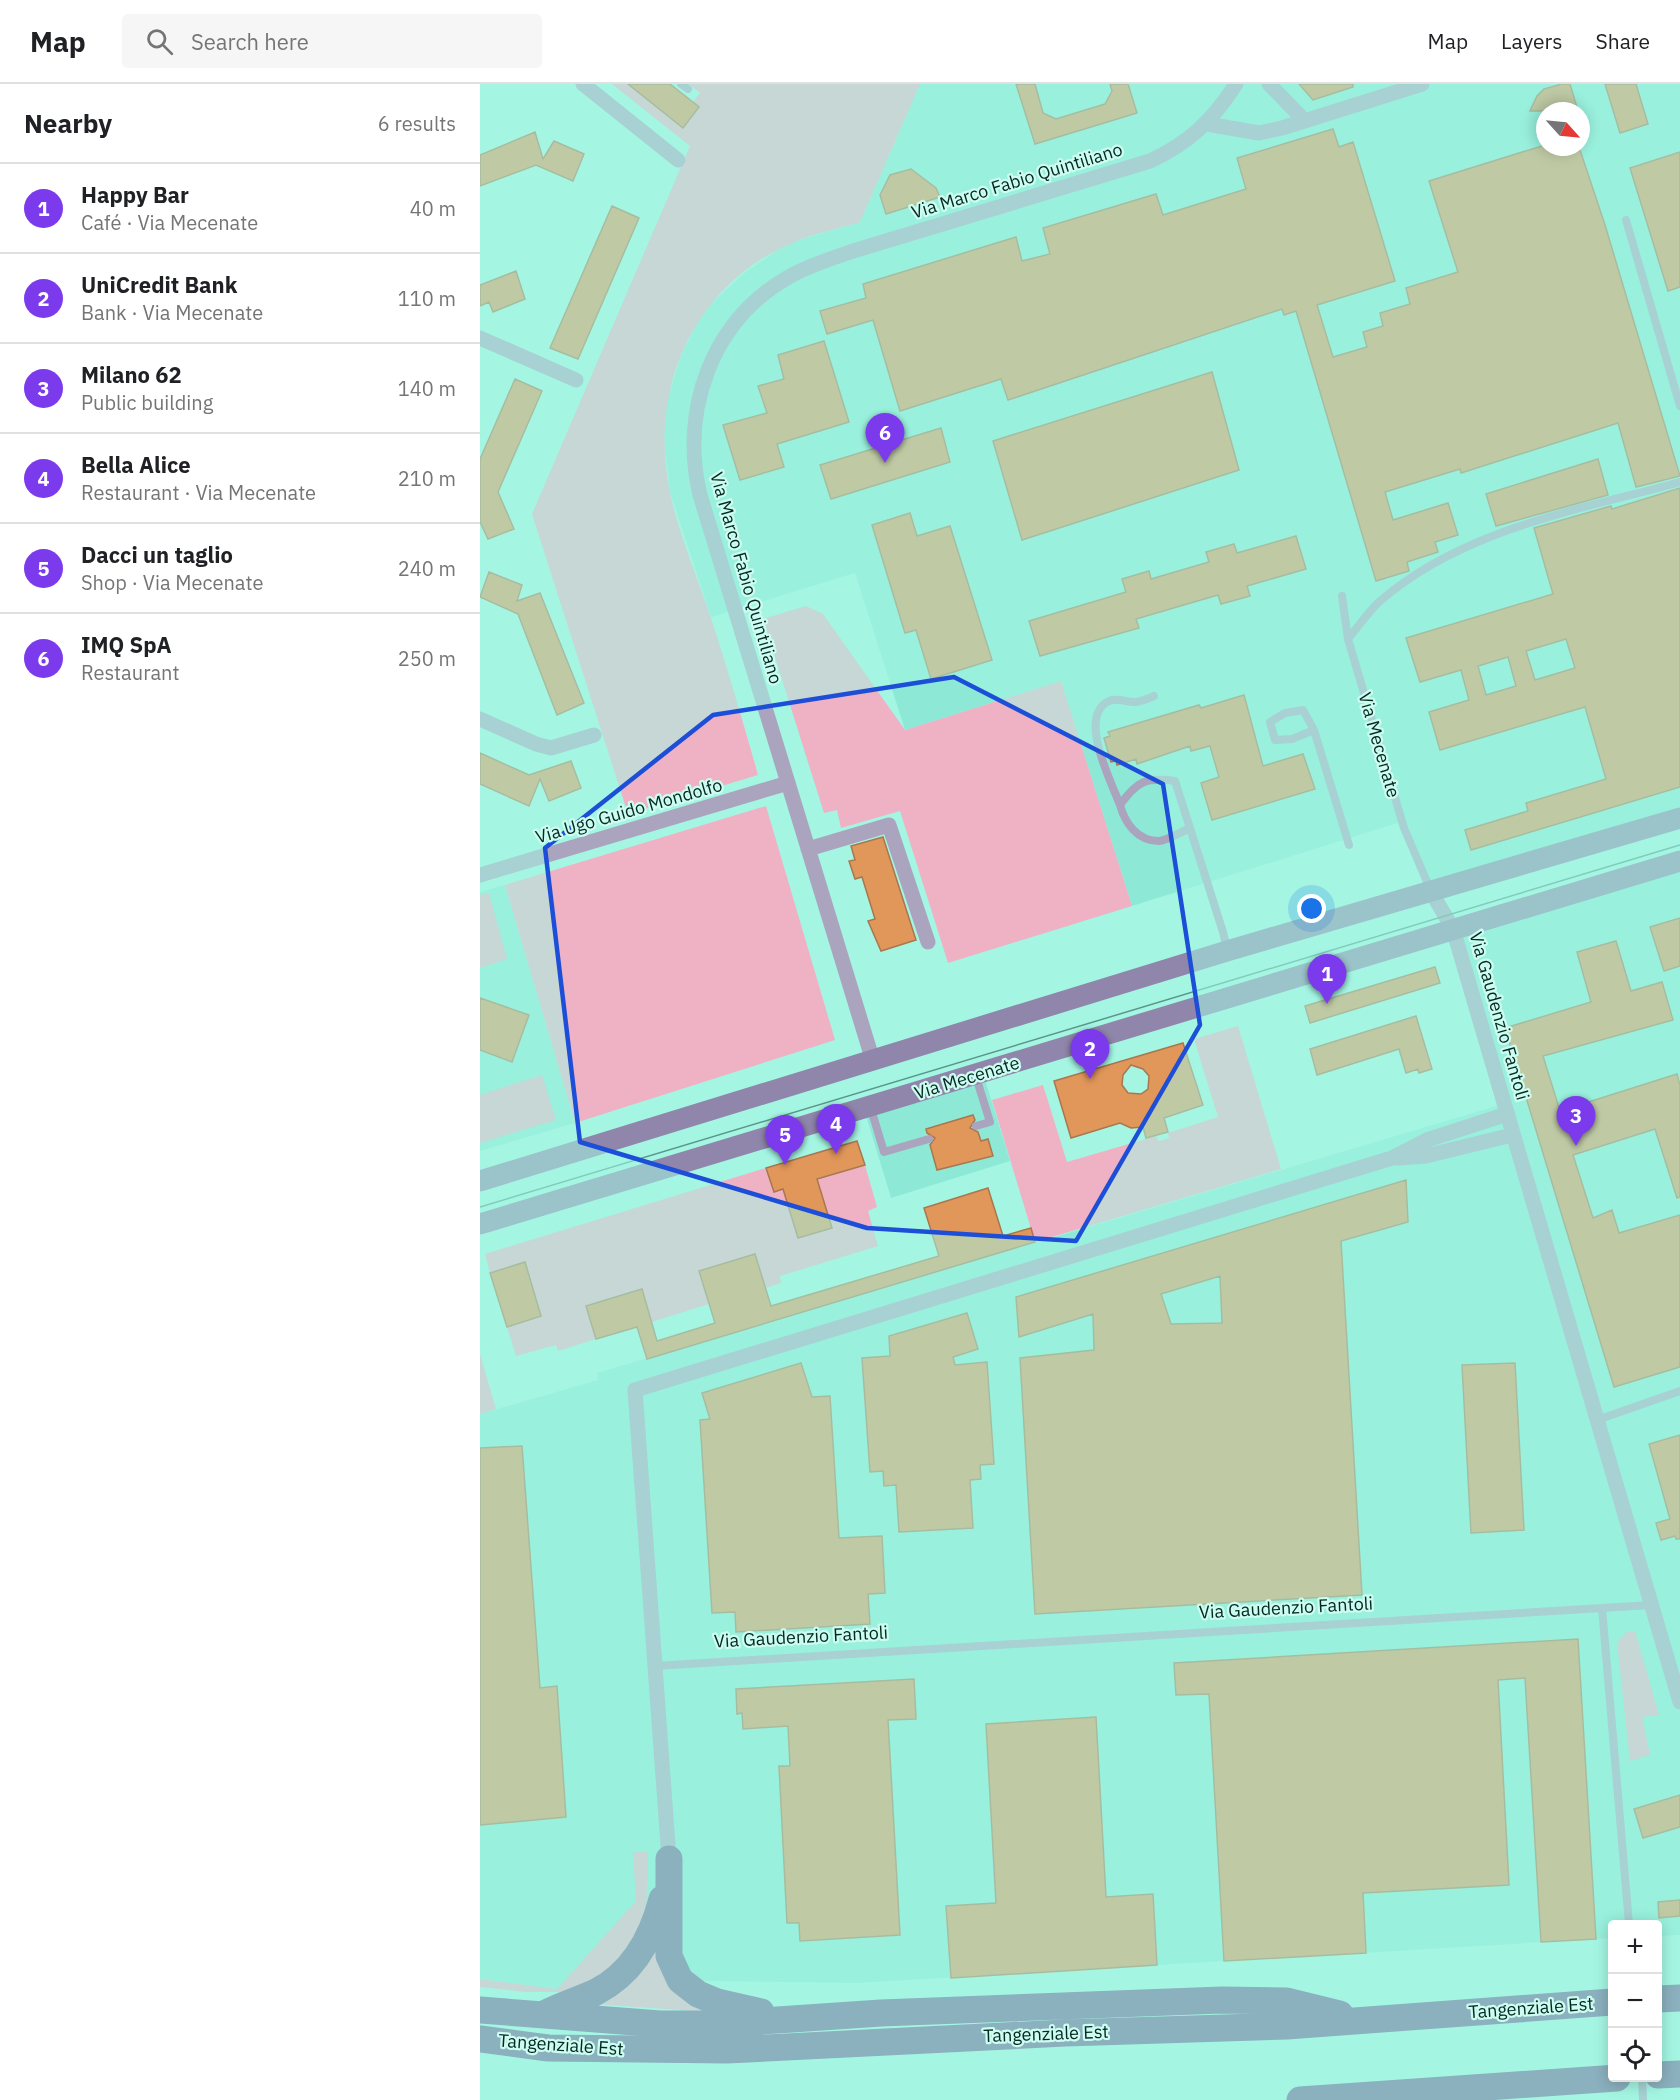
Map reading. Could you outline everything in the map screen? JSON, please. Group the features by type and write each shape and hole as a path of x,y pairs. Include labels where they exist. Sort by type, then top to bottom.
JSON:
{"highway":[{"path":"543,2015 604,1987 625,1970 640,1953 655,1926 669,1859"},
{"path":"669,1859 669,1956 680,1980 698,1994 717,2002 787,2019"},
{"path":"1662,1999 1680,1998"},
{"path":"480,2010 660,2024 719,2024 982,2008 1222,2000 1287,2001 1364,2020"},
{"name":"Tangenziale Est","path":"480,2039 548,2048 728,2050 1065,2033 1287,2026 1608,2002"},
{"path":"1662,2075 1680,2074"},
{"path":"1300,2100 1608,2078"}],"main road":[{"path":"480,1181 1227,951 1680,818"},
{"name":"Via Mecenate","path":"480,1224 1680,861"}],"street":[{"path":"584,84 678,160"},
{"name":"Via Marco Fabio Quintiliano","path":"873,1061 693,465 693,437 702,383 726,333 745,310 765,292 810,266 1150,161 1189,140 1207,124 1236,84"},
{"path":"1269,84 1305,121"},
{"path":"1207,124 1259,133 1422,84"},
{"path":"480,338 576,380"},
{"path":"480,719 536,744 551,748 594,735"},
{"name":"Via Ugo Guido Mondolfo","path":"480,875 788,783"},
{"path":"808,849 889,825 928,942"},
{"name":"Via Mecenate","path":"1431,891 1453,929"},
{"name":"Via Gaudenzio Fantoli","path":"1453,929 1679,1698"},
{"name":"Via Gaudenzio Fantoli","path":"669,1859 635,1390 1392,1158 1427,1140 1507,1114"},
{"name":"Via Gaudenzio Fantoli","path":"1392,1158 1426,1156 1512,1135"}],"lane":[{"path":"1626,220 1680,406"},
{"path":"1348,639 1380,602 1431,565 1492,536 1680,482"},
{"name":"Via Mecenate","path":"1342,596 1348,639 1404,828 1422,876 1431,891"},
{"path":"1154,696 1134,702 1116,699 1107,702 1098,710 1096,737 1124,821 1140,836 1160,841 1190,828"},
{"path":"1314,730 1292,739 1275,740 1270,722 1285,713 1303,710 1314,730 1349,845"},
{"path":"1120,805 1131,790 1152,777 1175,781 1227,951"},
{"path":"975,1075 990,1122 976,1126"},
{"path":"870,1107 884,1152 929,1139"},
{"path":"1597,1420 1680,1391"},
{"name":"Via Gaudenzio Fantoli","path":"656,1666 1651,1605"},
{"path":"1602,1608 1629,1920"},
{"path":"1642,2082 1643,2100"}],"highlighted area":[{"path":"954,677 1163,784 1200,1025 1076,1241 867,1228 580,1142 545,848 713,715"}],"shaded area":[{"path":"612,84 628,84 683,127 699,107 693,102 700,93 689,84 920,84 860,222 795,242 760,260 730,284 705,312 686,344 673,378 666,415 665,453 670,492 683,540 711,618 758,775 628,814 532,514 690,146"},
{"path":"920,84 1680,84 1680,818 1430,890 1401,822 1132,906 1061,681 905,730 855,573 711,617 670,492 663,433 667,400 681,356 698,321 711,304 743,274 776,251 796,241 860,222"},
{"path":"806,606 823,614 905,730 1061,681 1132,906 948,963 900,811 841,828 837,810 824,813 763,619"},
{"path":"766,806 835,1040 575,1123 505,885"},
{"path":"1680,861 1680,1935 1662,1936 1662,1920 1608,1920 1608,1938 857,1983 702,1981 557,1989 480,1979 480,1414 598,1380 597,1373 1503,1104 1453,929"},
{"path":"505,885 575,1123 480,1151 480,892"},
{"path":"489,893 507,959 480,968 480,895"},
{"path":"1238,1026 1281,1169 1035,1242 992,1100 1043,1085 1067,1162 1156,1136 1159,1141 1169,1138 1168,1133 1218,1117 1194,1039"},
{"path":"983,1073 1010,1161 891,1198 864,1109"},
{"path":"542,1075 556,1120 480,1143 480,1095"},
{"path":"865,1165 877,1207 868,1211 878,1246 780,1276 781,1283 765,1288 755,1254 700,1271 709,1304 652,1322 641,1289 586,1306 596,1339 558,1351 556,1345 516,1356 507,1327 541,1316 525,1263 490,1273 485,1254 766,1168 774,1192 783,1189 798,1238 832,1227 817,1179"},
{"path":"480,1354 496,1409 480,1414"},
{"path":"1635,1631 1659,1715 1642,1717 1650,1755 1630,1761 1617,1642 1627,1632"},
{"path":"633,1852 648,1852 646,1922 606,1975 568,1992 525,1992 480,1987 480,1979 557,1989 636,1901"},
{"path":"657,1946 707,2012 595,2004"}],"building":[{"path":"628,84 670,84 699,107 683,128"},
{"path":"1016,84 1035,84 1043,113 1056,119 1105,104 1112,91 1110,84 1128,84 1137,113 1035,144"},
{"path":"1299,84 1353,84 1353,87 1313,100"},
{"path":"1570,84 1575,102 1536,102 1536,111 1530,111 1537,96 1544,89"},
{"path":"1605,84 1636,84 1648,124 1620,133"},
{"path":"1333,129 1339,147 1353,142 1395,281 1317,305 1333,357 1367,347 1363,332 1383,326 1380,313 1410,304 1406,288 1458,272 1429,181 1536,148 1536,156 1582,156 1680,476 1636,487 1618,423 1461,473 1460,469 1385,492 1393,520 1448,503 1458,535 1435,542 1438,552 1407,562 1409,571 1376,581 1296,311 1284,315 1282,309 1008,400 1001,379 900,411 873,320 827,334 820,311 866,298 863,284 1016,237 1022,261 1050,254 1043,228 1156,194 1163,215 1246,189 1237,158"},
{"path":"535,132 543,159 554,141 584,154 573,181 536,165 480,186 480,155"},
{"path":"1680,152 1680,287 1668,291 1630,168"},
{"path":"911,169 936,188 940,197 886,214 880,195 890,175"},
{"path":"612,206 639,218 578,359 550,348"},
{"path":"516,271 525,299 493,312 489,302 480,306 480,285"},
{"path":"824,341 849,422 777,444 784,467 740,480 723,425 767,413 758,386 784,379 778,355"},
{"path":"1212,372 1239,470 1022,540 993,441"},
{"path":"515,379 542,391 498,492 514,529 488,539 480,522 480,459"},
{"path":"941,428 950,462 831,499 820,465"},
{"path":"1598,459 1608,495 1496,526 1486,494"},
{"path":"1680,488 1680,787 1471,850 1465,830 1528,811 1526,803 1606,779 1585,707 1440,750 1429,712 1469,700 1461,670 1420,682 1406,638 1553,594 1534,528 1611,506 1612,509","holes":["1566,639 1575,668 1535,680 1526,651","1508,657 1516,686 1486,695 1478,666"]},
{"path":"910,513 917,536 950,526 992,660 931,679 916,630 905,633 872,525"},
{"path":"1296,536 1306,569 1247,586 1250,596 1221,604 1218,595 1136,619 1139,628 1040,656 1029,621 1126,592 1122,579 1149,571 1151,579 1209,562 1206,552 1234,544 1237,553"},
{"path":"489,572 522,585 517,601 540,593 584,703 557,715 518,614 480,597"},
{"path":"1244,695 1263,766 1303,754 1315,789 1212,820 1201,783 1219,777 1210,746 1191,751 1190,746 1137,764 1136,759 1117,765 1116,761 1111,762 1104,738 1110,736 1108,732 1199,705 1201,708"},
{"path":"480,753 529,775 571,761 581,788 549,801 540,779 529,806 480,784"},
{"path":"883,837 916,940 881,951 868,921 875,919 862,877 855,879 849,861 855,860 851,846"},
{"path":"1680,918 1680,966 1664,971 1650,927"},
{"path":"1616,941 1631,991 1662,982 1673,1020 1543,1056 1560,1111 1677,1074 1680,1085 1680,1197 1677,1198 1655,1129 1573,1155 1593,1218 1612,1210 1619,1233 1680,1215 1680,1367 1614,1387 1505,1028 1591,1002 1577,952"},
{"path":"1435,967 1440,983 1310,1023 1305,1006"},
{"path":"480,998 529,1015 512,1062 480,1050"},
{"path":"1416,1016 1432,1069 1419,1073 1418,1069 1406,1073 1399,1049 1317,1075 1310,1049"},
{"path":"1183,1043 1203,1105 1164,1118 1168,1132 1146,1138 1143,1127 1131,1128 1120,1123 1071,1138 1054,1081","holes":["1131,1065 1143,1069 1149,1076 1148,1089 1141,1094 1128,1093 1122,1085 1123,1075"]},
{"path":"973,1115 975,1120 970,1128 978,1132 981,1141 988,1139 993,1156 937,1170 930,1145 935,1138 927,1133 926,1129"},
{"path":"857,1141 865,1165 817,1179 832,1228 798,1238 783,1189 774,1192 766,1168"},
{"path":"1406,1180 1408,1222 1341,1241 1362,1595 1035,1614 1020,1358 1094,1350 1093,1314 1019,1337 1016,1297","holes":["1220,1276 1222,1323 1171,1324 1161,1294"]},
{"path":"988,1188 1003,1236 1031,1228 1035,1242 647,1359 637,1327 596,1339 586,1306 642,1289 657,1341 715,1323 699,1271 755,1254 771,1306 939,1256 924,1208"},
{"path":"525,1262 541,1316 507,1327 490,1273"},
{"path":"967,1313 978,1349 953,1357 955,1365 987,1362 994,1464 980,1465 981,1479 970,1480 973,1528 899,1532 896,1485 884,1486 883,1471 870,1472 862,1358 890,1356 889,1336"},
{"path":"801,1363 812,1397 830,1396 839,1538 882,1536 885,1593 868,1594 870,1624 736,1632 735,1612 712,1613 700,1420 710,1419 702,1393"},
{"path":"1515,1363 1524,1530 1471,1533 1462,1365"},
{"path":"1680,1435 1680,1539 1676,1539 1675,1536 1661,1540 1656,1523 1670,1519 1649,1444"},
{"path":"522,1446 540,1688 557,1686 566,1817 480,1825 480,1448"},
{"path":"1578,1639 1596,1939 1541,1942 1525,1678 1498,1680 1509,1885 1363,1893 1366,1953 1224,1961 1209,1694 1176,1695 1174,1663"},
{"path":"914,1679 916,1719 888,1720 900,1935 800,1941 799,1923 787,1923 779,1766 790,1766 788,1726 743,1729 742,1713 737,1714 736,1689"},
{"path":"1096,1717 1106,1897 1153,1894 1157,1965 951,1978 946,1906 996,1903 986,1724"},
{"path":"1680,1795 1680,1827 1643,1838 1634,1809"},
{"path":"1680,1900 1680,1916 1659,1918 1658,1902"}],"tram line":[{"path":"480,1207 1680,845"}],"place":[{"name":"IMQ SpA","path":"885,463"},
{"name":"Happy Bar","path":"1327,1004"},
{"name":"UniCredit Bank","path":"1090,1079"},
{"name":"Milano 62","path":"1576,1146"},
{"name":"Bella Alice","path":"836,1154"},
{"name":"Dacci un taglio","path":"785,1165"}]}
